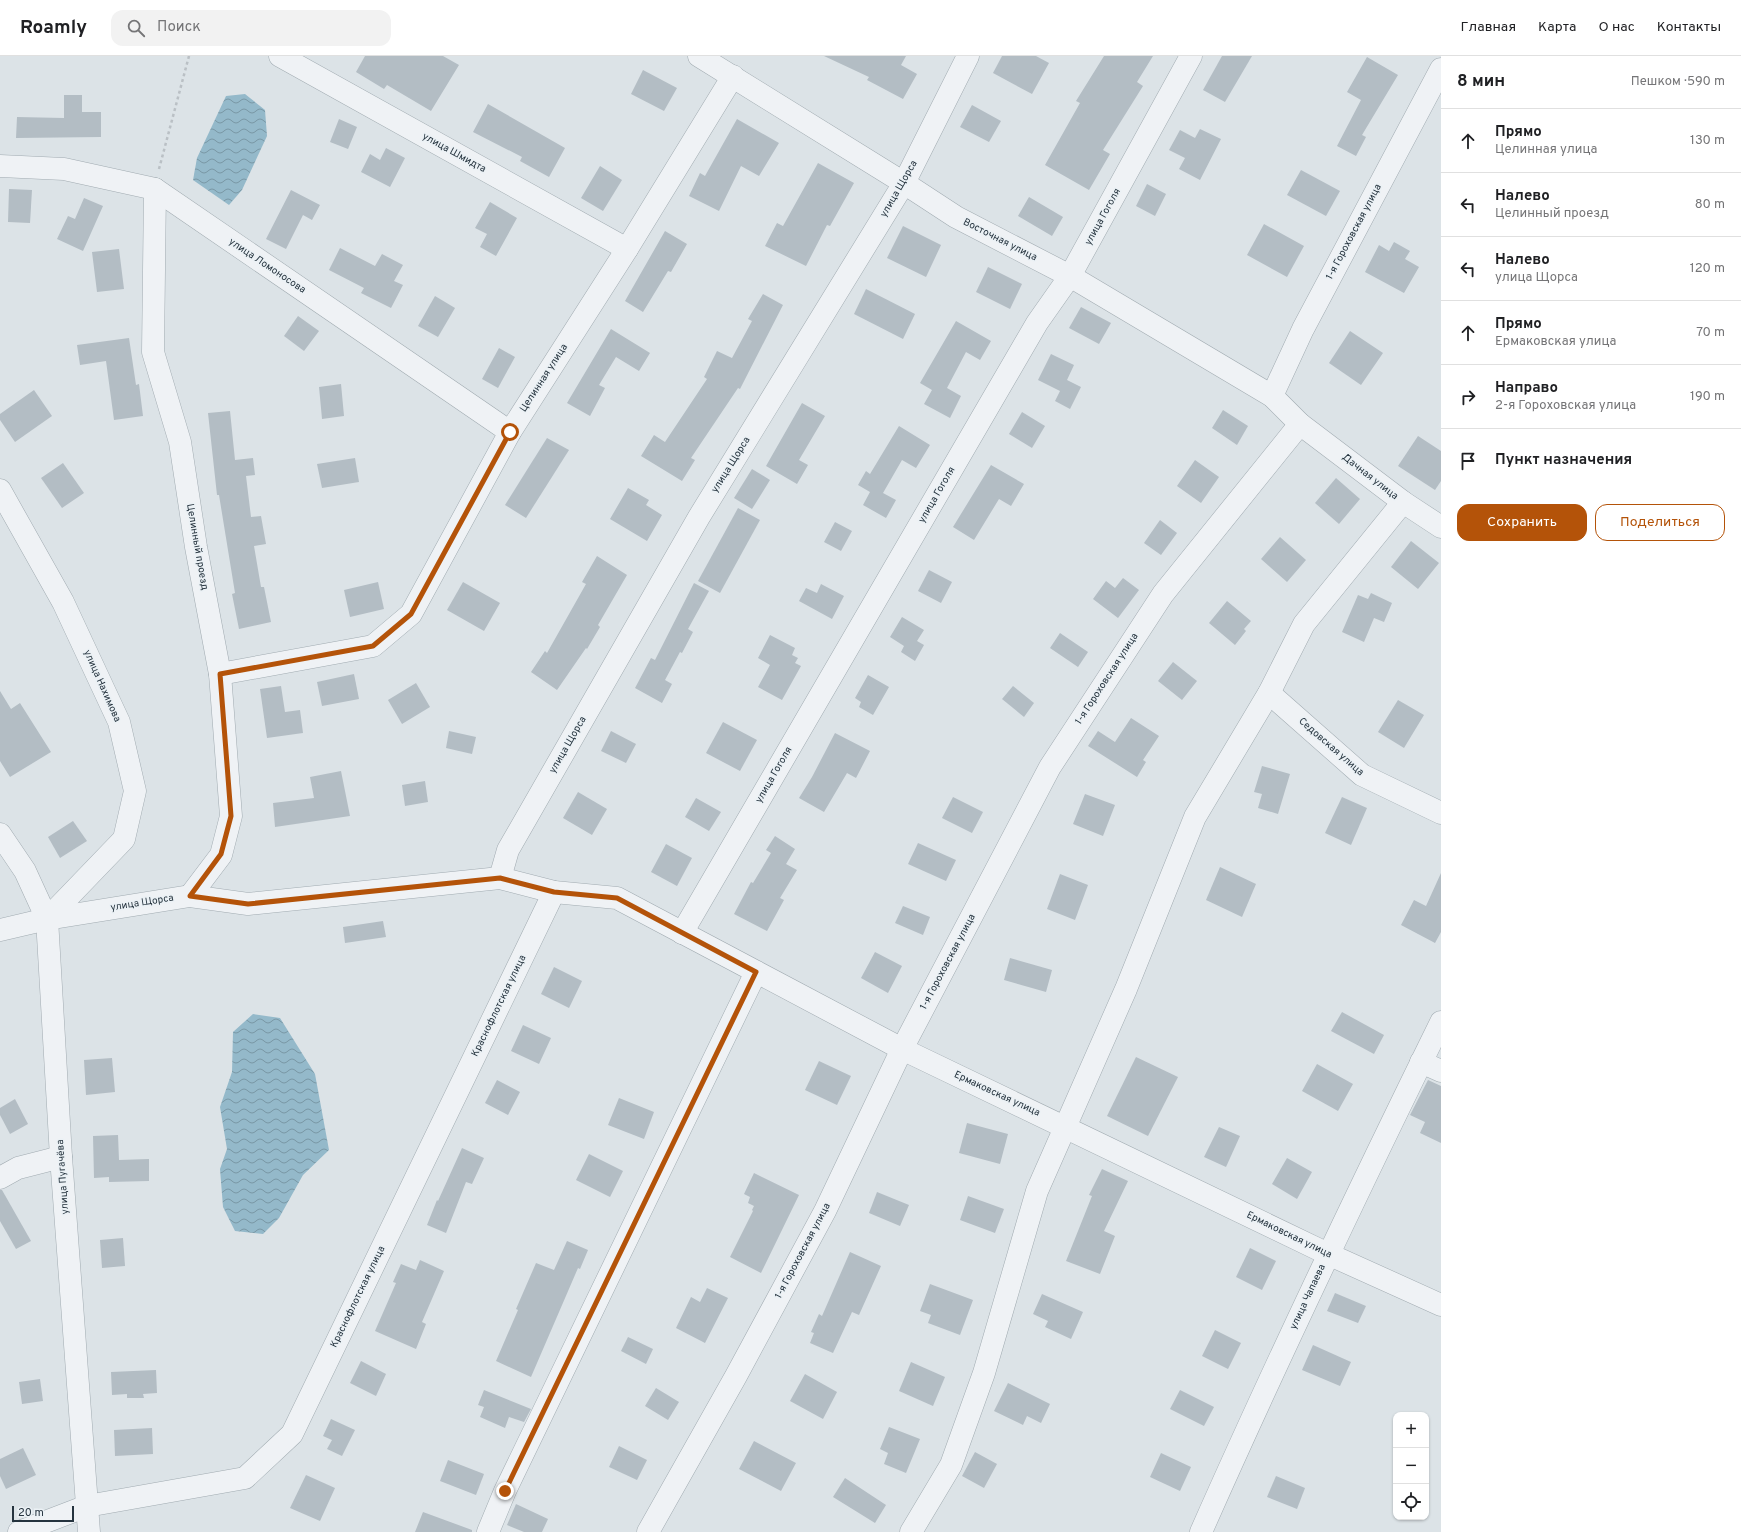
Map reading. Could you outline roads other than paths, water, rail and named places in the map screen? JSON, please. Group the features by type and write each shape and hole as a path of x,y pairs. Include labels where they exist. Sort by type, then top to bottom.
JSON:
{"street":[{"name":"улица Шмидта","path":"280,56 627,249"},
{"name":"Восточная улица","path":"699,56 904,183 956,217 1070,276 1272,396 1300,424"},
{"name":"улица Щорса","path":"500,878 508,850 698,517 904,183 968,56"},
{"name":"улица Гоголя","path":"682,933 1037,323 1070,276 1190,56"},
{"name":"1-я Гороховская улица","path":"1272,396 1303,329 1441,70"},
{"name":"Целинная улица","path":"220,674 373,646 411,614 510,432 627,249 733,76"},
{"name":"улица Ломоносова","path":"0,166 64,169 155,189 510,432"},
{"name":"Целинный проезд","path":"155,189 153,352 180,442 196,547 220,674 231,816 221,854 190,896"},
{"name":"1-я Гороховская улица","path":"648,1532 736,1376 825,1212 902,1050 1050,767 1163,594 1300,424"},
{"name":"Дачная улица","path":"1300,424 1402,502 1440,524"},
{"name":"улица Нахимова","path":"0,490 64,602 119,722 135,791 124,839 47,919"},
{"path":"911,1532 951,1465 984,1373 1037,1191 1126,989 1195,817 1269,693 1304,624 1402,502"},
{"name":"Седовская улица","path":"1269,693 1362,775 1441,813"},
{"name":"улица Пугачёва","path":"0,834 24,871 47,919 61,1157 89,1532"},
{"name":"улица Щорса","path":"0,930 47,919 190,896 248,904 500,878 554,892"},
{"name":"Ермаковская улица","path":"554,892 617,898 902,1050 1065,1126 1328,1254 1441,1304"},
{"name":"Краснофлотская улица","path":"19,1532 87,1506 245,1478 292,1434 554,892"},
{"path":"488,1532 505,1491 756,972"},
{"name":"улица Чапаева","path":"1201,1532 1239,1445 1328,1254 1441,1022"},
{"path":"1421,1062 1441,1071"},
{"path":"0,1178 18,1168 61,1157"}],"water":[{"path":"245,94 265,110 267,136 242,190 229,205 193,180 197,158 226,96"},
{"path":"253,1014 280,1018 315,1074 329,1150 303,1175 279,1218 263,1234 235,1231 223,1207 220,1169 227,1149 220,1107 232,1072 233,1032"}]}
